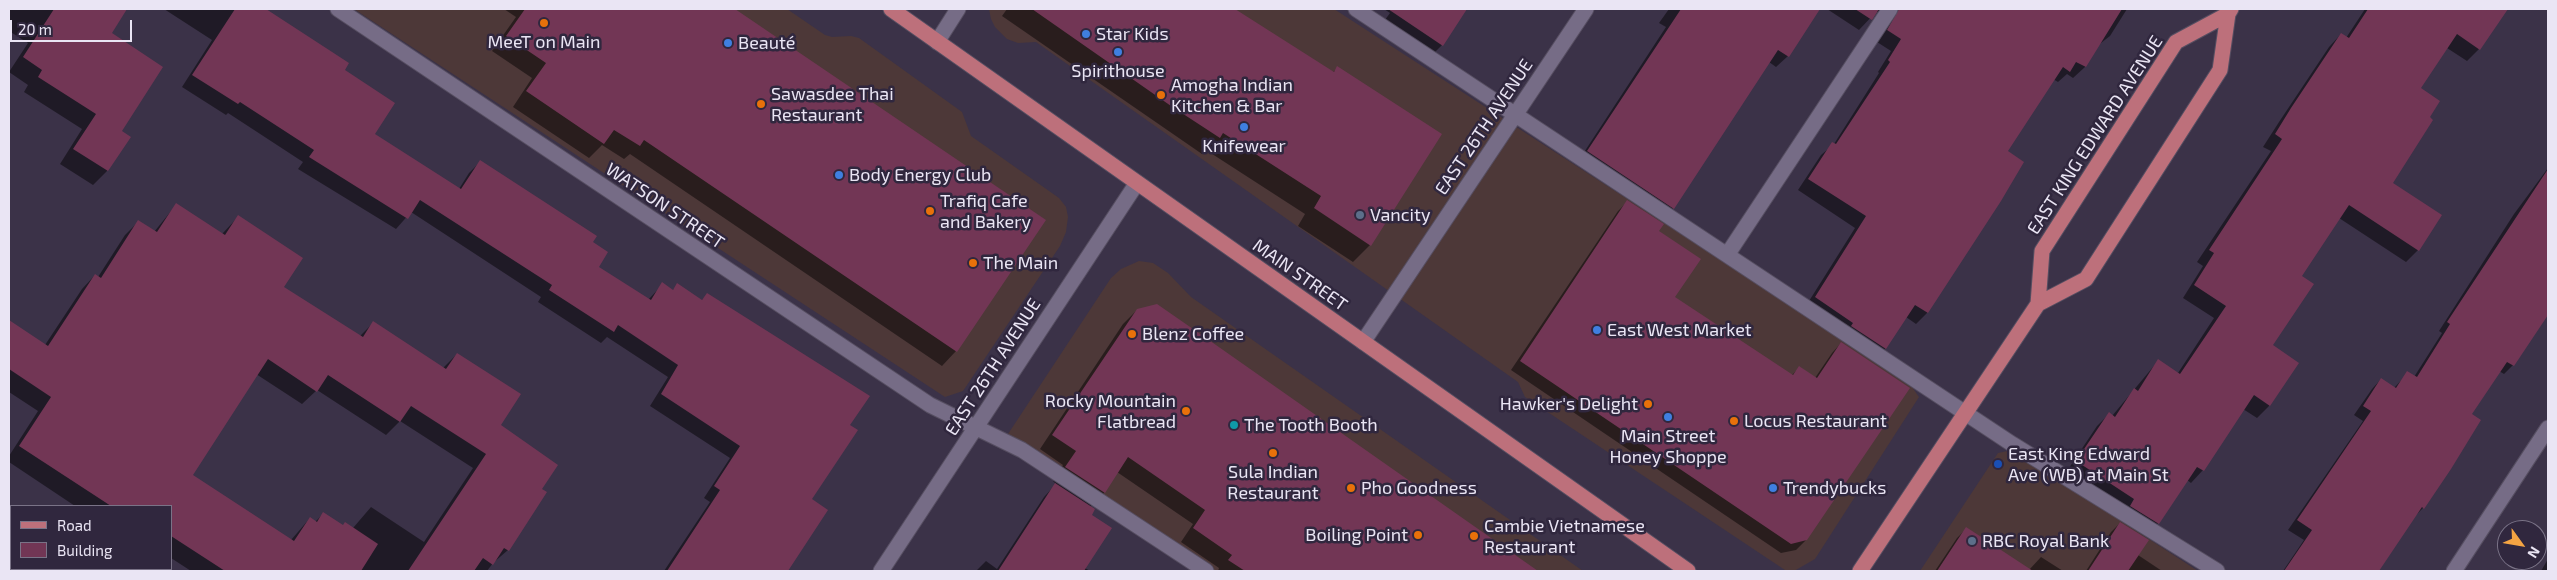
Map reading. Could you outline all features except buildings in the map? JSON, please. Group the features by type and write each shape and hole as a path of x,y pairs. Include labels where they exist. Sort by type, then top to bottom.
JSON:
{"main road":[{"name":"MAIN STREET","path":"890,9 1688,571"},
{"name":"EAST KING EDWARD AVENUE","path":"1860,571 2038,304 2042,251 2176,42 2230,11"},
{"name":"EAST KING EDWARD AVENUE","path":"2038,304 2086,279 2220,70 2230,11"}],"street":[{"name":"WATSON STREET","path":"338,9 930,405 1022,450 1206,571"},
{"path":"937,42 958,9"},
{"path":"1356,9 1514,116 1966,414 2217,571"},
{"name":"EAST 26TH AVENUE","path":"1363,342 1586,9"},
{"path":"1726,256 1890,9"},
{"name":"EAST 26TH AVENUE","path":"881,571 1137,183"},
{"path":"2454,571 2548,428"}],"shaded area":[{"path":"354,9 787,9 825,35 859,38 962,112 971,136 1059,198 1066,207 1068,217 1066,232 1060,246 963,391 945,397"},
{"path":"989,9 1334,9 1907,380 1919,397 1815,559 1794,571 1785,570 1525,397 1518,382 1036,42 1018,43 1007,39 995,27"},
{"path":"1139,261 1153,263 1168,273 1191,297 1583,571 1210,571 1006,437 1111,278 1121,269"},
{"path":"2012,450 2198,571 1920,571 1998,453"}],"place":[{"name":"MeeT on Main","path":"544,23"},
{"name":"Star Kids","path":"1086,34"},
{"name":"Beauté","path":"728,43"},
{"name":"Spirithouse","path":"1118,52"},
{"name":"Amogha Indian Kitchen & Bar","path":"1161,95"},
{"name":"Sawasdee Thai Restaurant","path":"761,104"},
{"name":"Knifewear","path":"1244,127"},
{"name":"Body Energy Club","path":"839,175"},
{"name":"Trafiq Cafe and Bakery","path":"930,211"},
{"name":"Vancity","path":"1360,215"},
{"name":"The Main","path":"973,263"},
{"name":"East West Market","path":"1597,330"},
{"name":"Blenz Coffee","path":"1132,334"},
{"name":"Hawker's Delight","path":"1648,404"},
{"name":"Rocky Mountain Flatbread","path":"1186,411"},
{"name":"Main Street Honey Shoppe","path":"1668,417"},
{"name":"Locus Restaurant","path":"1734,421"},
{"name":"The Tooth Booth","path":"1234,425"},
{"name":"Sula Indian Restaurant","path":"1273,453"},
{"name":"East King Edward Ave (WB) at Main St","path":"1998,464"},
{"name":"Pho Goodness","path":"1351,488"},
{"name":"Trendybucks","path":"1773,488"},
{"name":"Boiling Point","path":"1418,535"},
{"name":"Cambie Vietnamese Restaurant","path":"1474,536"},
{"name":"RBC Royal Bank","path":"1972,541"}]}
